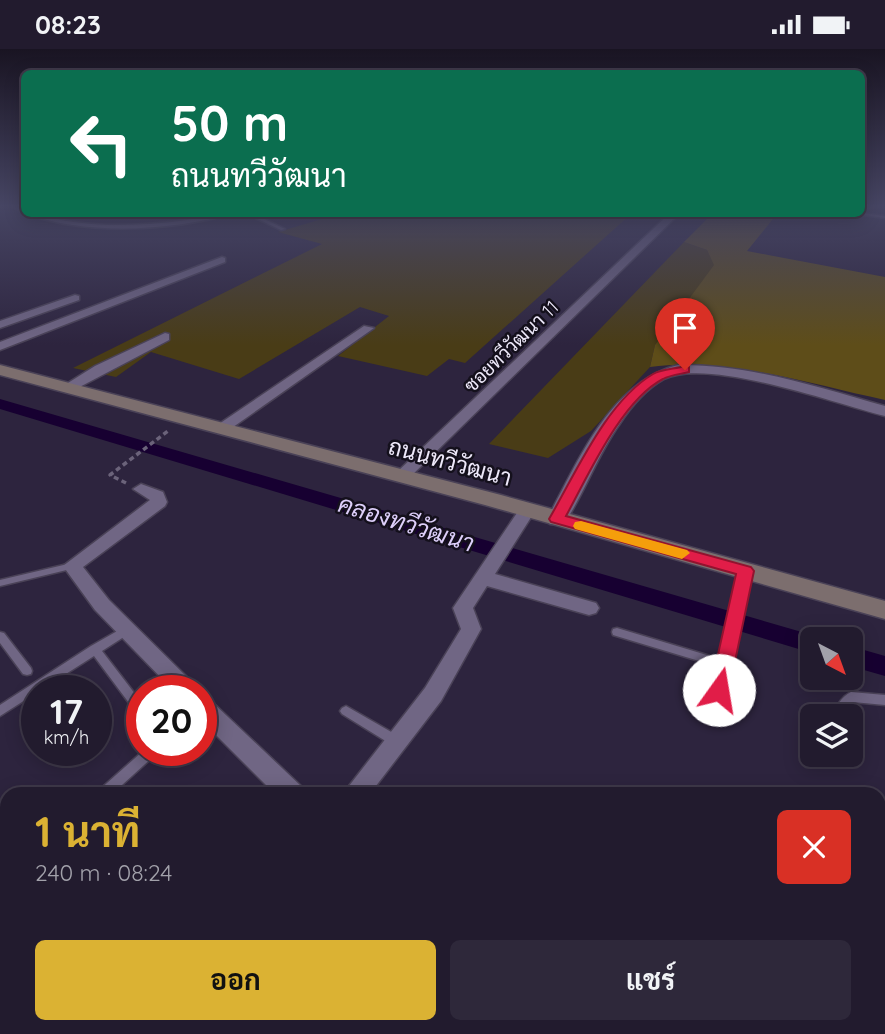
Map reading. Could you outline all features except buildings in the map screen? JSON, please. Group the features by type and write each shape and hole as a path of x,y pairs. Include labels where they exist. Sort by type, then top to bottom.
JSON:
{"main road":[{"name":"ถนนทวีวัฒนา","path":"0,370 402,476 885,610"}],"street":[{"name":"ซอยทวีวัฒนา 11","path":"402,476 634,253"},
{"path":"0,347 222,260"},
{"path":"0,325 75,298"},
{"path":"221,429 368,328"},
{"path":"67,388 165,337"},
{"path":"557,519 611,424 638,393 667,372 685,370 734,374 885,411"},
{"path":"141,489 157,496 159,502 72,566 126,630 171,675"},
{"path":"360,787 423,711 460,655 471,629 463,608 513,528 527,511"},
{"path":"484,577 589,608"},
{"path":"217,721 285,787"}],"lane":[{"path":"0,583 72,566"},
{"path":"713,716 746,571"},
{"path":"0,711 126,630"},
{"path":"617,632 726,664"},
{"path":"0,636 27,671"},
{"path":"95,649 126,691"},
{"path":"844,704 851,697 885,700"},
{"path":"345,711 397,742"},
{"path":"111,787 134,766"}],"path":[{"path":"141,489 110,475 172,428"}],"shaded area":[{"path":"304,253 588,253 465,363 449,359 427,376 338,356 389,316 360,307 239,379 151,352 116,377 73,368"},
{"path":"673,253 709,253 715,265 655,345 650,367 591,431 548,458 489,444"},
{"path":"708,253 757,253 885,277 885,400 739,369 679,365 650,367 655,345 714,265"}],"waterway":[{"name":"คลองทวีวัฒนา","path":"0,404 800,640"},
{"name":"คลองทวีวัฒนา","path":"863,660 885,666"}],"slow traffic":[{"path":"581,526 682,553"}],"route":[{"path":"685,370 659,376 638,393 611,424 557,519 746,571 719,690"}]}
